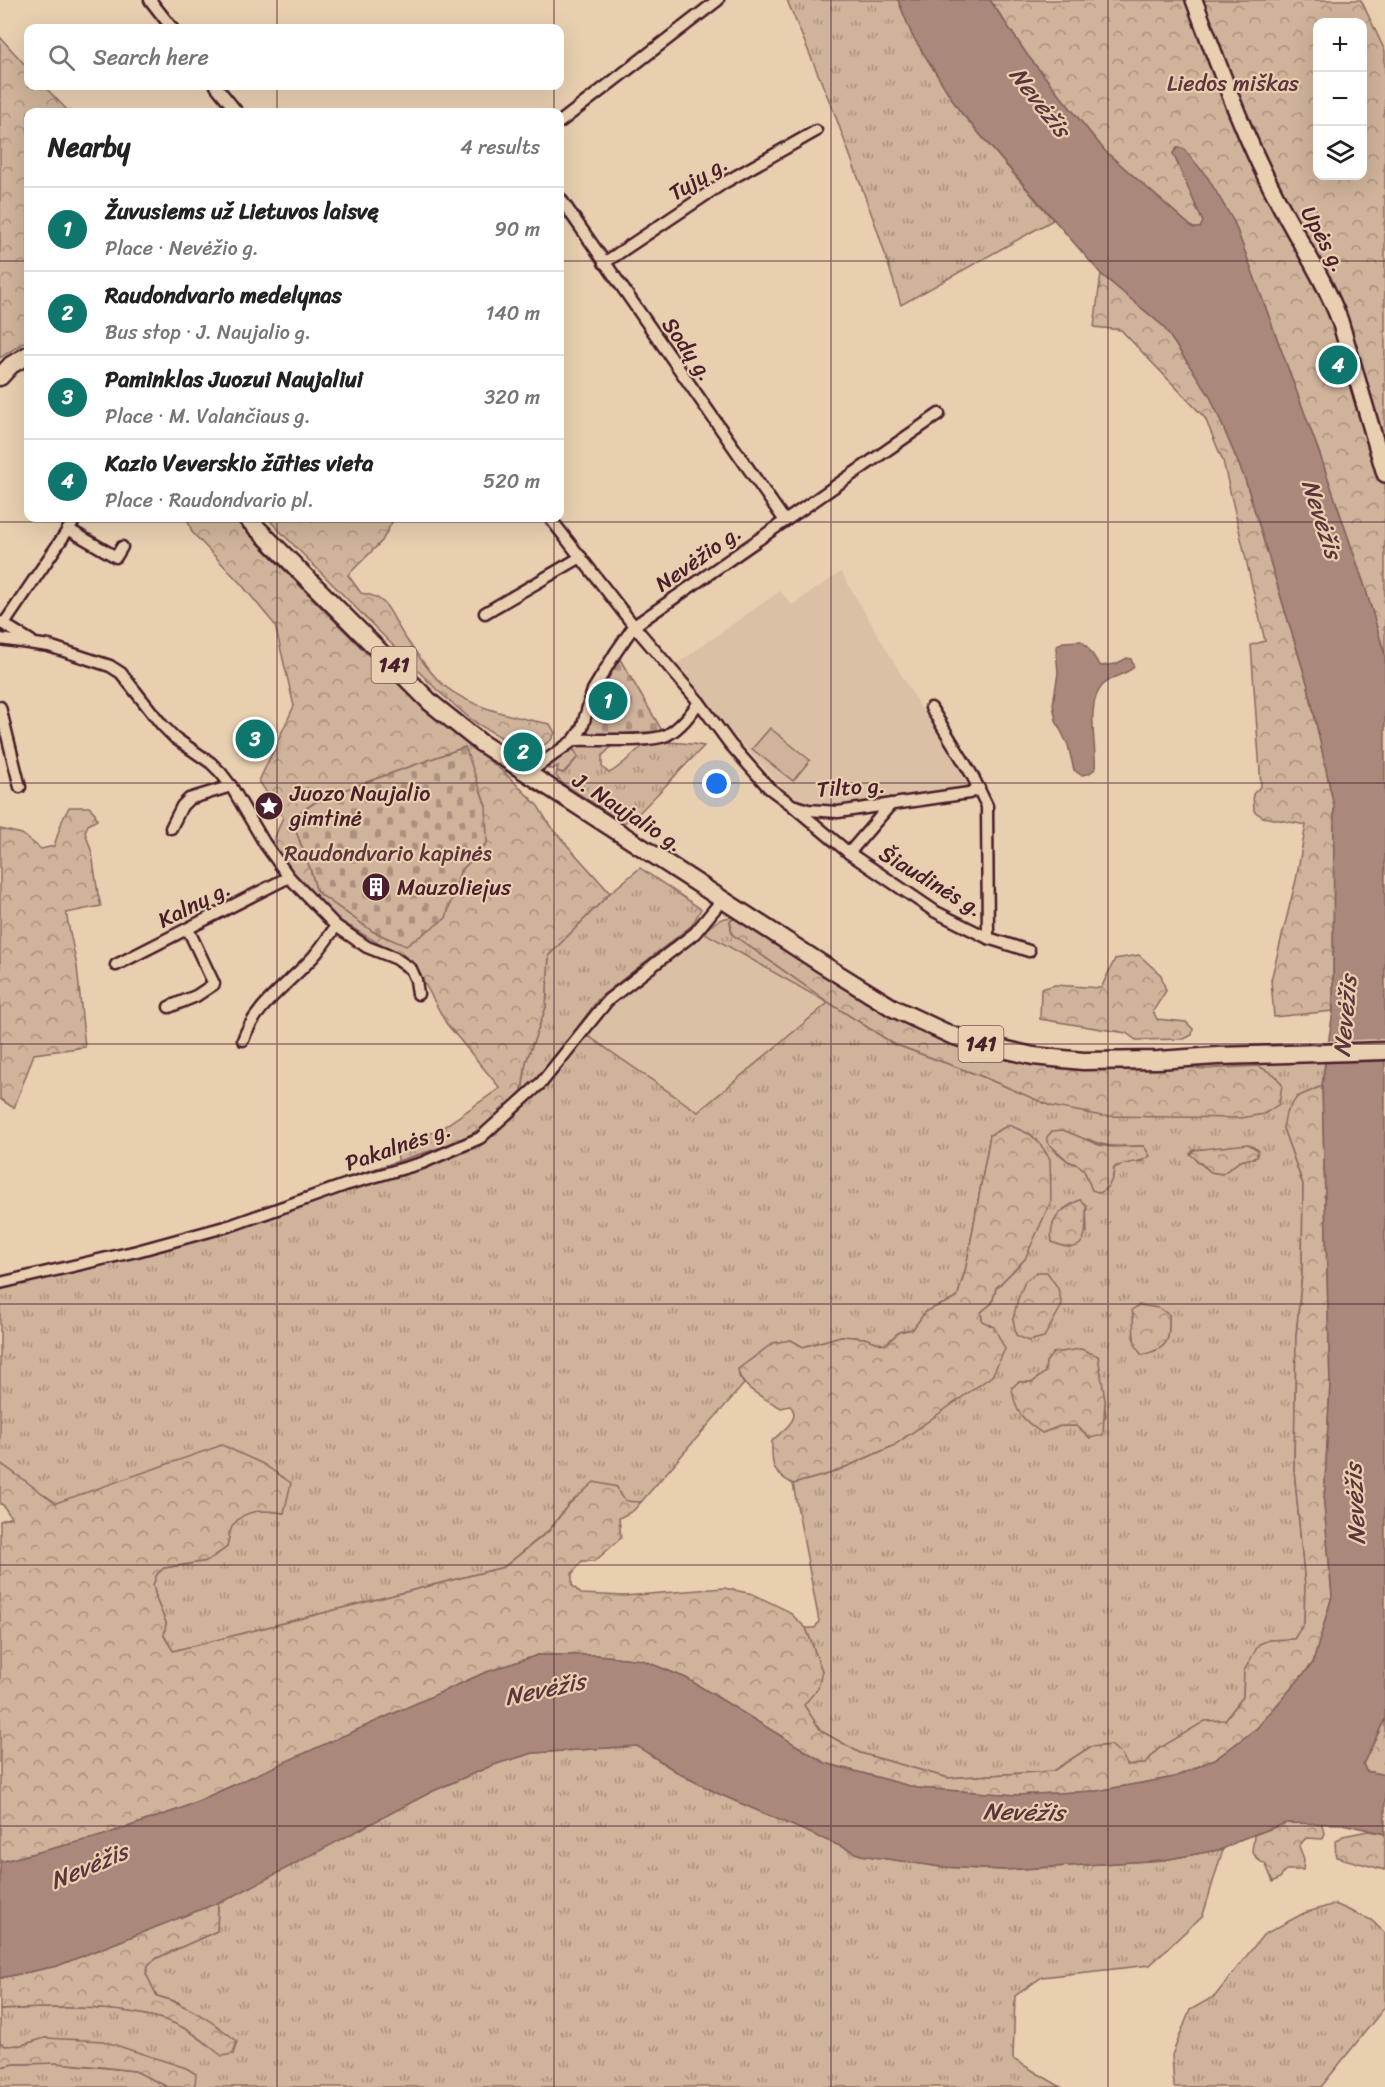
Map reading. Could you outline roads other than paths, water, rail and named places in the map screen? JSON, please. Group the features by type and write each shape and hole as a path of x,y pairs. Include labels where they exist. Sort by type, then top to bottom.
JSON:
{"main road":[{"name":"Upės g.","path":"1194,0 1246,135 1275,195 1332,300 1385,474"},
{"path":"0,377 11,365 24,357"},
{"name":"J. Naujalio g.","path":"251,522 448,718 527,774 722,900"},
{"name":"141","path":"722,900 893,1008 932,1027 976,1043 1033,1056 1083,1061 1158,1060 1385,1051"}],"street":[{"path":"150,0 169,24"},
{"path":"564,119 718,0"},
{"path":"219,90 234,108"},
{"name":"Tujų g.","path":"604,263 722,184 816,131"},
{"name":"Sodų g.","path":"564,204 785,522"},
{"name":"Nevėžio g.","path":"527,774 574,740 582,728 597,683 634,626 939,414"},
{"path":"34,643 2,623 73,522"},
{"name":"Tilto g.","path":"553,522 634,626 699,702 730,744 769,788 792,805 808,810 838,812 969,793 979,788"},
{"path":"68,529 116,557 122,547"},
{"path":"485,613 581,557"},
{"path":"0,639 34,643 110,666 121,673 162,725 175,738 211,763 231,786 265,844 290,877 336,926 367,947 395,958 411,969 416,980 418,994"},
{"path":"574,740 664,736 683,724 699,702"},
{"path":"0,706 20,787"},
{"path":"931,708 979,788 987,806 988,938"},
{"path":"171,828 182,806 189,799 231,786"},
{"name":"Šiaudinės g.","path":"849,853 891,804"},
{"name":"Šiaudinės g.","path":"792,805 849,853 936,912 988,938 1029,951"},
{"name":"Kalnų g.","path":"116,965 290,877"},
{"name":"Pakalnės g.","path":"0,1283 137,1251 232,1225 345,1185 422,1163 480,1138 542,1082 608,1000 695,933 722,900"},
{"path":"243,1040 249,1024 260,1008 315,956 336,926"},
{"path":"169,1007 196,996 214,984 188,929"}],"water":[{"name":"Nevėžis","path":"898,0 990,0 1028,56 1105,151 1193,228 1200,228 1203,222 1173,153 1177,148 1183,148 1208,178 1234,222 1320,455 1365,587 1385,655 1385,1719 1363,1764 1366,1771 1385,1775 1385,1834 1343,1824 1286,1823 1242,1839 1223,1849 1164,1860 1004,1870 941,1867 861,1855 719,1794 680,1774 637,1746 533,1753 493,1765 431,1792 230,1898 57,1966 0,1978 0,1862 101,1836 180,1809 484,1673 538,1655 597,1655 642,1660 686,1678 825,1763 917,1788 1016,1795 1097,1791 1175,1777 1217,1758 1257,1728 1313,1663 1332,1596 1324,1504 1330,1384 1322,1086 1333,1011 1334,806 1308,686 1245,479 1210,396 1163,326 1101,274 959,110 912,35"},
{"path":"1081,641 1101,666 1116,664 1127,658 1131,659 1134,667 1106,683 1097,694 1093,714 1095,769 1088,774 1081,775 1074,770 1068,745 1056,721 1053,704 1058,673 1056,647 1063,642"}],"place":[{"name":"Kazio Veverskio žūties vieta","path":"1338,365"},
{"name":"Žuvusiems už Lietuvos laisvę","path":"608,701"},
{"name":"Paminklas Juozui Naujaliui","path":"255,739"},
{"name":"Raudondvario medelynas","path":"523,752"},
{"name":"Juozo Naujalio gimtinė","path":"269,806"},
{"name":"Mauzoliejus","path":"376,887"}],"park label":[{"name":"Liedos miškas","path":"1233,83"},
{"name":"Raudondvario kapinės","path":"388,853"}]}
